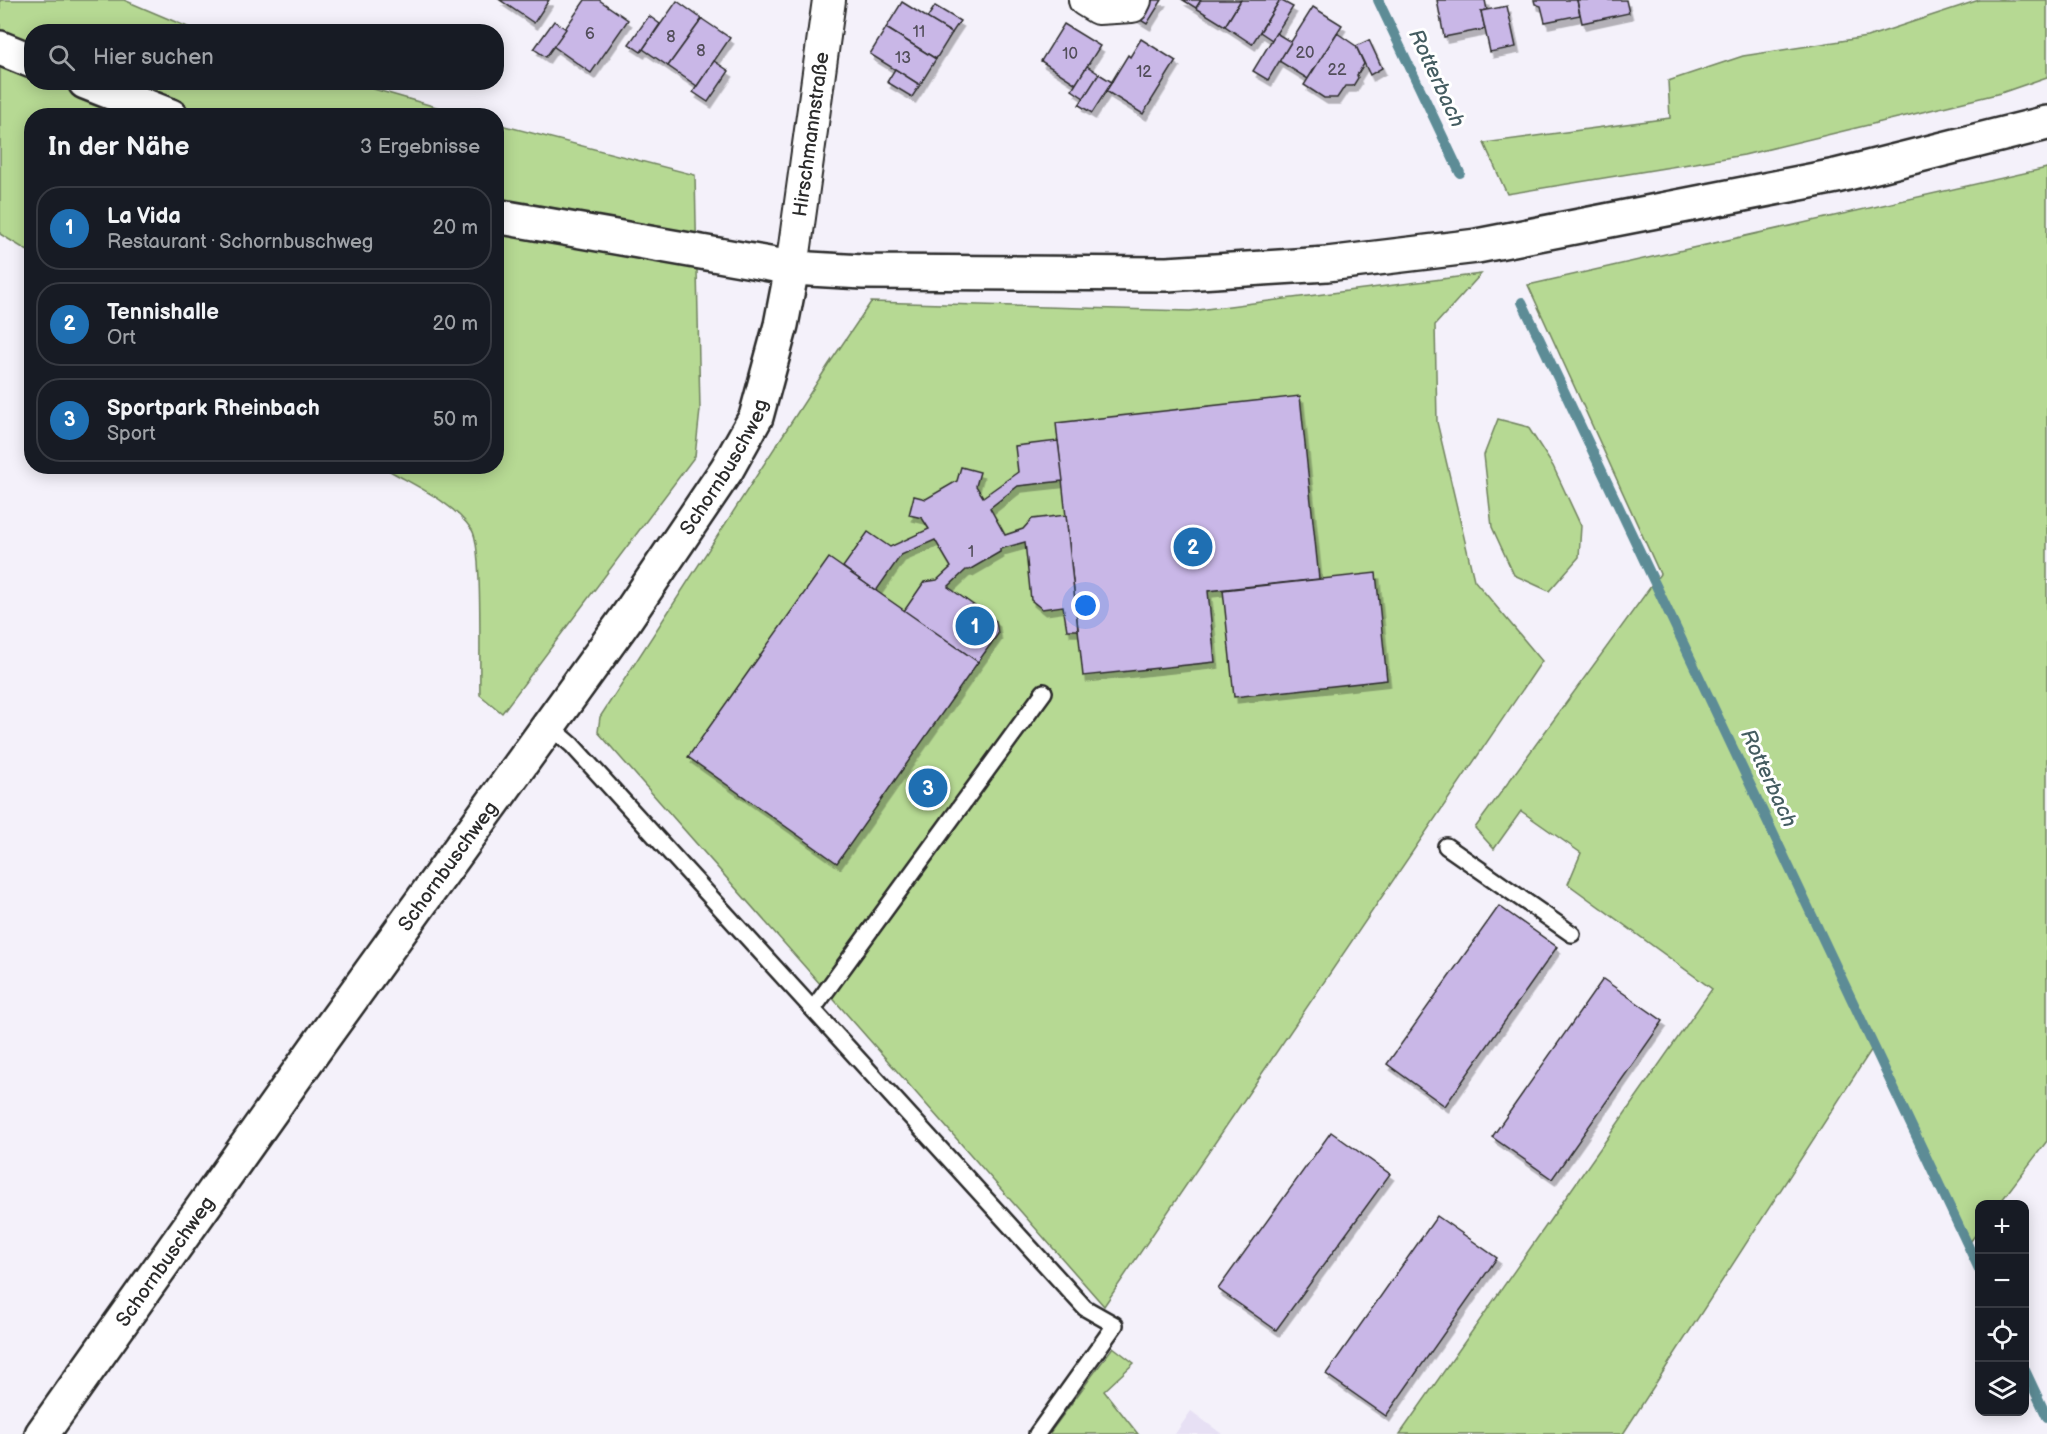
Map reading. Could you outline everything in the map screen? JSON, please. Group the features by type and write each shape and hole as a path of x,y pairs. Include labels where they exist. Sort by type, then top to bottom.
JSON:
{"main road":[{"path":"0,48 24,58"},
{"path":"105,90 151,108"},
{"path":"504,217 792,268 863,272 1167,274 1327,264 1477,246 1836,176 2047,123"},
{"name":"Schornbuschweg","path":"42,1434 548,724 625,620 727,469 756,417 781,325 792,268"}],"street":[{"name":"Hirschmannstraße","path":"792,268 829,0"},
{"path":"1085,0 1098,8 1132,6 1135,0"}],"lane":[{"path":"813,1009 1044,692"},
{"path":"548,724 572,745 1085,1308 1115,1325 1037,1434"},
{"path":"1446,846 1572,934"}],"shaded area":[{"path":"1191,1411 1222,1434 1175,1434"}],"green space":[{"path":"0,0 124,0 181,24 24,24 24,90 377,90 440,108 24,108 24,249 0,234"},
{"path":"1979,0 2047,0 2047,77 2001,93 1744,155 1507,194 1484,143 1670,118 1668,81 1743,56 1867,37"},
{"path":"504,126 695,175 700,410 695,456 502,713 480,695 478,559 472,530 454,510 396,474 504,474"},
{"path":"2047,168 2047,1141 2002,1200 1975,1200 1975,1235 1968,1245 1875,1044 1623,1434 1400,1434 1712,989 1568,884 1581,853 1521,811 1494,849 1475,828 1660,574 1528,285"},
{"path":"1481,274 1435,325 1437,422 1474,580 1542,661 1104,1306 598,732 600,717 871,302 1190,311"},
{"path":"1498,419 1528,427 1553,466 1581,526 1579,557 1549,591 1514,575 1492,527 1484,455"},
{"path":"1113,1347 1134,1363 1104,1391 1138,1434 1049,1434"}],"building":[{"path":"500,0 549,0 534,23"},
{"path":"585,0 599,0 628,20 591,73 553,46"},
{"path":"1144,0 1162,0 1147,24 1134,16"},
{"path":"1183,0 1201,0 1196,8"},
{"path":"1201,0 1241,0 1225,26 1196,8"},
{"path":"1241,0 1280,0 1252,44 1225,26"},
{"path":"1280,0 1293,7 1272,40 1260,32"},
{"path":"1437,0 1485,0 1487,10 1481,11 1485,29 1444,37"},
{"path":"1534,0 1577,0 1580,15 1545,22 1541,6 1535,4"},
{"path":"1577,0 1626,0 1629,13 1582,23"},
{"path":"677,1 702,19 668,66 643,49"},
{"path":"902,2 952,33 936,59 886,28"},
{"path":"935,6 960,21 952,33 927,18"},
{"path":"1507,6 1516,47 1490,52 1481,11"},
{"path":"1313,7 1342,25 1308,79 1279,61"},
{"path":"649,16 660,24 641,52 629,44"},
{"path":"702,19 730,38 697,86 668,66"},
{"path":"554,21 566,29 546,57 534,49"},
{"path":"1064,24 1100,46 1076,84 1041,61"},
{"path":"886,28 936,59 920,85 870,54"},
{"path":"1276,33 1291,42 1268,80 1253,71"},
{"path":"1337,33 1356,46 1364,64 1353,86 1345,86 1337,98 1324,98 1304,85"},
{"path":"1141,39 1176,61 1143,114 1106,91 1128,55 1130,57"},
{"path":"1369,40 1382,68 1370,75 1356,46"},
{"path":"714,61 729,71 708,102 693,92"},
{"path":"1087,66 1099,74 1084,98 1072,90"},
{"path":"895,69 920,85 912,97 887,82"},
{"path":"1099,74 1112,82 1092,113 1079,105"},
{"path":"1300,396 1319,579 1208,591 1215,662 1083,676 1056,423"},
{"path":"1058,441 1063,481 1018,486 990,508 1005,535 1023,529 1032,519 1066,515 1078,630 1067,630 1063,606 1042,609 1031,600 1025,542 1000,549 1000,552 966,570 948,587 996,621 998,634 978,662 904,611 924,582 937,580 951,567 935,540 901,555 876,591 843,567 868,532 890,547 929,529 922,518 909,515 914,496 926,499 957,481 961,467 980,472 976,486 983,497 1018,472 1015,446"},
{"path":"829,558 978,662 837,863 688,757"},
{"path":"1376,573 1387,680 1234,697 1223,590"},
{"path":"1499,906 1557,947 1445,1106 1387,1064"},
{"path":"1603,979 1663,1021 1552,1179 1492,1137"},
{"path":"1331,1132 1390,1174 1276,1330 1218,1289"},
{"path":"1437,1216 1497,1258 1386,1416 1326,1374"}],"waterway":[{"name":"Rotterbach","path":"1378,0 1460,173"},
{"name":"Rotterbach","path":"1522,302 1975,1260"},
{"name":"Rotterbach","path":"2029,1379 2047,1417"}],"place":[{"name":"Tennishalle","path":"1193,547"},
{"name":"La Vida","path":"975,626"},
{"name":"Sportpark Rheinbach","path":"928,788"}]}
